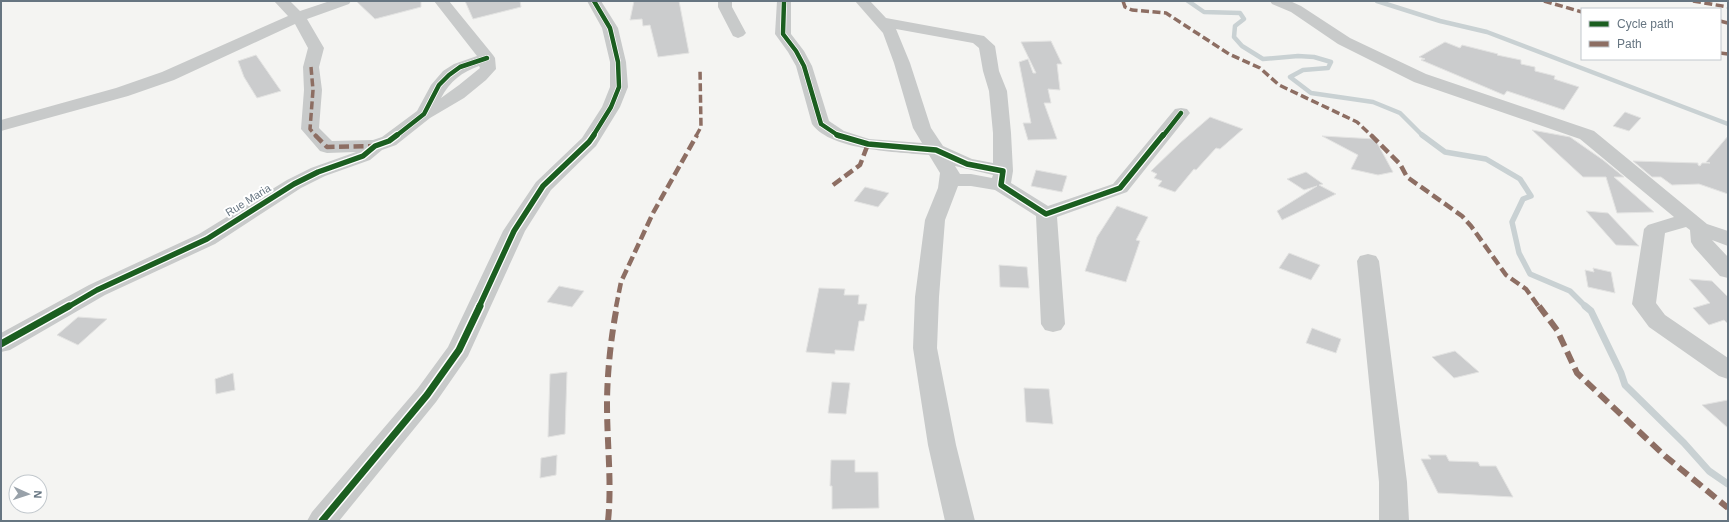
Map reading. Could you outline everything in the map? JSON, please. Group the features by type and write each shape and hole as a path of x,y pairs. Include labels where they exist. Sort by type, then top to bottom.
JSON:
{"street":[{"path":"281,1 298,17 316,48 312,67 313,90 310,129 327,147 375,146"},
{"path":"1,126 122,92 168,76 298,17 344,1"},
{"name":"Rue Maria","path":"1,344 97,290 206,239 294,184 318,172 363,156 375,146 389,141 424,114 439,85 449,75 460,67 487,58 441,1"},
{"path":"322,521 427,395 459,350 514,231 543,186 589,142 611,107 619,87 618,62 610,28 594,1"},
{"path":"725,1 725,8 738,32"},
{"path":"784,1 783,34 796,51 804,66 821,124 837,135 868,144 936,150 1002,178 1046,214 1054,324"},
{"path":"862,1 890,32 902,63 922,128 950,173 948,188 935,220 927,297 925,348 942,445 960,521"},
{"path":"1277,1 1296,9 1344,41 1420,78 1587,135 1694,224 1728,239"},
{"path":"882,22 978,39 987,46 991,71 998,91 1002,133 1002,178"},
{"path":"1046,214 1120,188 1182,113"},
{"path":"949,180 1002,178"},
{"path":"1694,224 1702,242 1728,271"},
{"path":"1694,224 1655,229 1644,304 1657,321 1728,370"},
{"path":"1368,261 1392,474 1394,521"}],"building":[{"path":"356,1 421,1 421,7 375,19"},
{"path":"465,1 520,1 521,7 473,19"},
{"path":"634,1 679,1 689,53 658,57 650,25 643,26 642,19 630,20"},
{"path":"1051,41 1062,64 1057,64 1060,90 1048,89 1051,103 1044,103 1057,139 1028,140 1023,123 1031,123 1019,62 1028,59 1033,73 1036,73 1021,42"},
{"path":"1445,42 1460,48 1462,45 1521,60 1521,64 1535,67 1535,71 1555,76 1554,79 1579,87 1564,110 1507,91 1504,95 1421,60 1425,59 1419,57"},
{"path":"256,55 281,91 257,98 244,77 238,61"},
{"path":"1625,112 1641,118 1629,131 1613,126"},
{"path":"1210,117 1243,129 1220,149 1216,148 1196,170 1194,169 1175,192 1158,186 1162,181 1154,178 1157,174 1151,171"},
{"path":"1532,130 1570,137 1624,177 1614,177 1654,212 1617,213 1606,177 1583,177"},
{"path":"1322,136 1375,139 1393,172 1378,175 1351,169 1358,155"},
{"path":"1728,136 1728,194 1699,184 1672,185 1661,177 1652,177 1633,161 1698,163 1700,166 1702,163 1710,163 1706,162"},
{"path":"1036,170 1067,176 1062,192 1031,186"},
{"path":"1306,172 1323,184 1319,185 1336,194 1282,220 1277,211 1317,186 1304,190 1287,179"},
{"path":"865,187 889,193 878,207 854,201"},
{"path":"1117,206 1148,217 1136,240 1140,241 1126,282 1085,271 1097,237"},
{"path":"1586,211 1608,213 1639,246 1616,245"},
{"path":"1289,253 1320,265 1311,280 1279,268"},
{"path":"999,265 1027,267 1029,288 1000,287"},
{"path":"1593,268 1611,272 1615,293 1588,287 1585,270 1594,272"},
{"path":"1689,279 1712,281 1728,297 1728,324 1724,320 1709,325 1693,308 1710,303"},
{"path":"559,286 584,291 572,307 547,302"},
{"path":"819,288 845,289 844,295 859,295 858,304 867,304 864,321 859,321 854,351 835,350 835,354 806,352"},
{"path":"78,317 107,319 78,345 57,335"},
{"path":"1312,328 1341,339 1336,353 1306,343"},
{"path":"1455,351 1479,372 1454,378 1432,357"},
{"path":"567,372 565,434 548,437 550,374"},
{"path":"233,373 235,390 216,394 215,379"},
{"path":"832,382 850,383 846,414 828,413"},
{"path":"1024,388 1049,389 1053,424 1026,422"},
{"path":"1728,400 1728,428 1702,405"},
{"path":"557,455 556,475 540,478 541,458"},
{"path":"1428,455 1446,455 1449,461 1478,462 1480,466 1496,466 1513,497 1438,493 1421,459 1431,459"},
{"path":"831,460 855,460 855,472 878,472 879,508 832,509 832,486 830,486"}],"waterway":[{"path":"1188,1 1204,12 1240,13 1244,19 1235,26 1234,37 1242,46 1263,59 1298,56 1314,57 1331,62 1328,68 1303,70 1290,77 1311,93 1373,102 1400,113 1422,135"},
{"path":"1377,1 1440,21 1487,32 1728,124"},
{"path":"1422,135 1445,152 1486,159 1520,179 1531,196 1523,199 1512,222 1519,253 1530,274 1570,291 1585,306"},
{"path":"1585,306 1591,311 1621,373 1625,385 1684,443 1709,471 1728,484"}],"marked path":[{"path":"1123,1 1125,7 1132,10 1166,13 1229,54 1260,68 1279,85 1357,122 1400,164 1407,177 1462,216 1471,226 1506,275 1526,289 1557,330 1577,373 1665,456 1728,508"},
{"path":"1544,1 1581,12"},
{"path":"1693,1 1728,7"},
{"path":"1721,21 1728,23"},
{"path":"1721,53 1728,54"},
{"path":"311,67 313,90 310,129 327,147 374,146"},
{"path":"608,521 610,502 607,404 613,325 621,282 653,213 701,127 700,69"},
{"path":"833,185 860,165 868,144"}],"cycle path":[{"path":"322,521 427,395 459,350 514,231 543,186 589,142 611,107 619,87 618,62 610,28 594,1"},
{"path":"784,1 783,34 796,51 804,66 821,124 837,135 868,144 936,150 967,164 1003,171 1001,185 1046,214 1120,188 1181,113"},
{"path":"1,344 97,290 207,239 294,184 318,172 363,156 375,146 389,141 424,114 439,85 449,75 460,67 487,58"}]}
